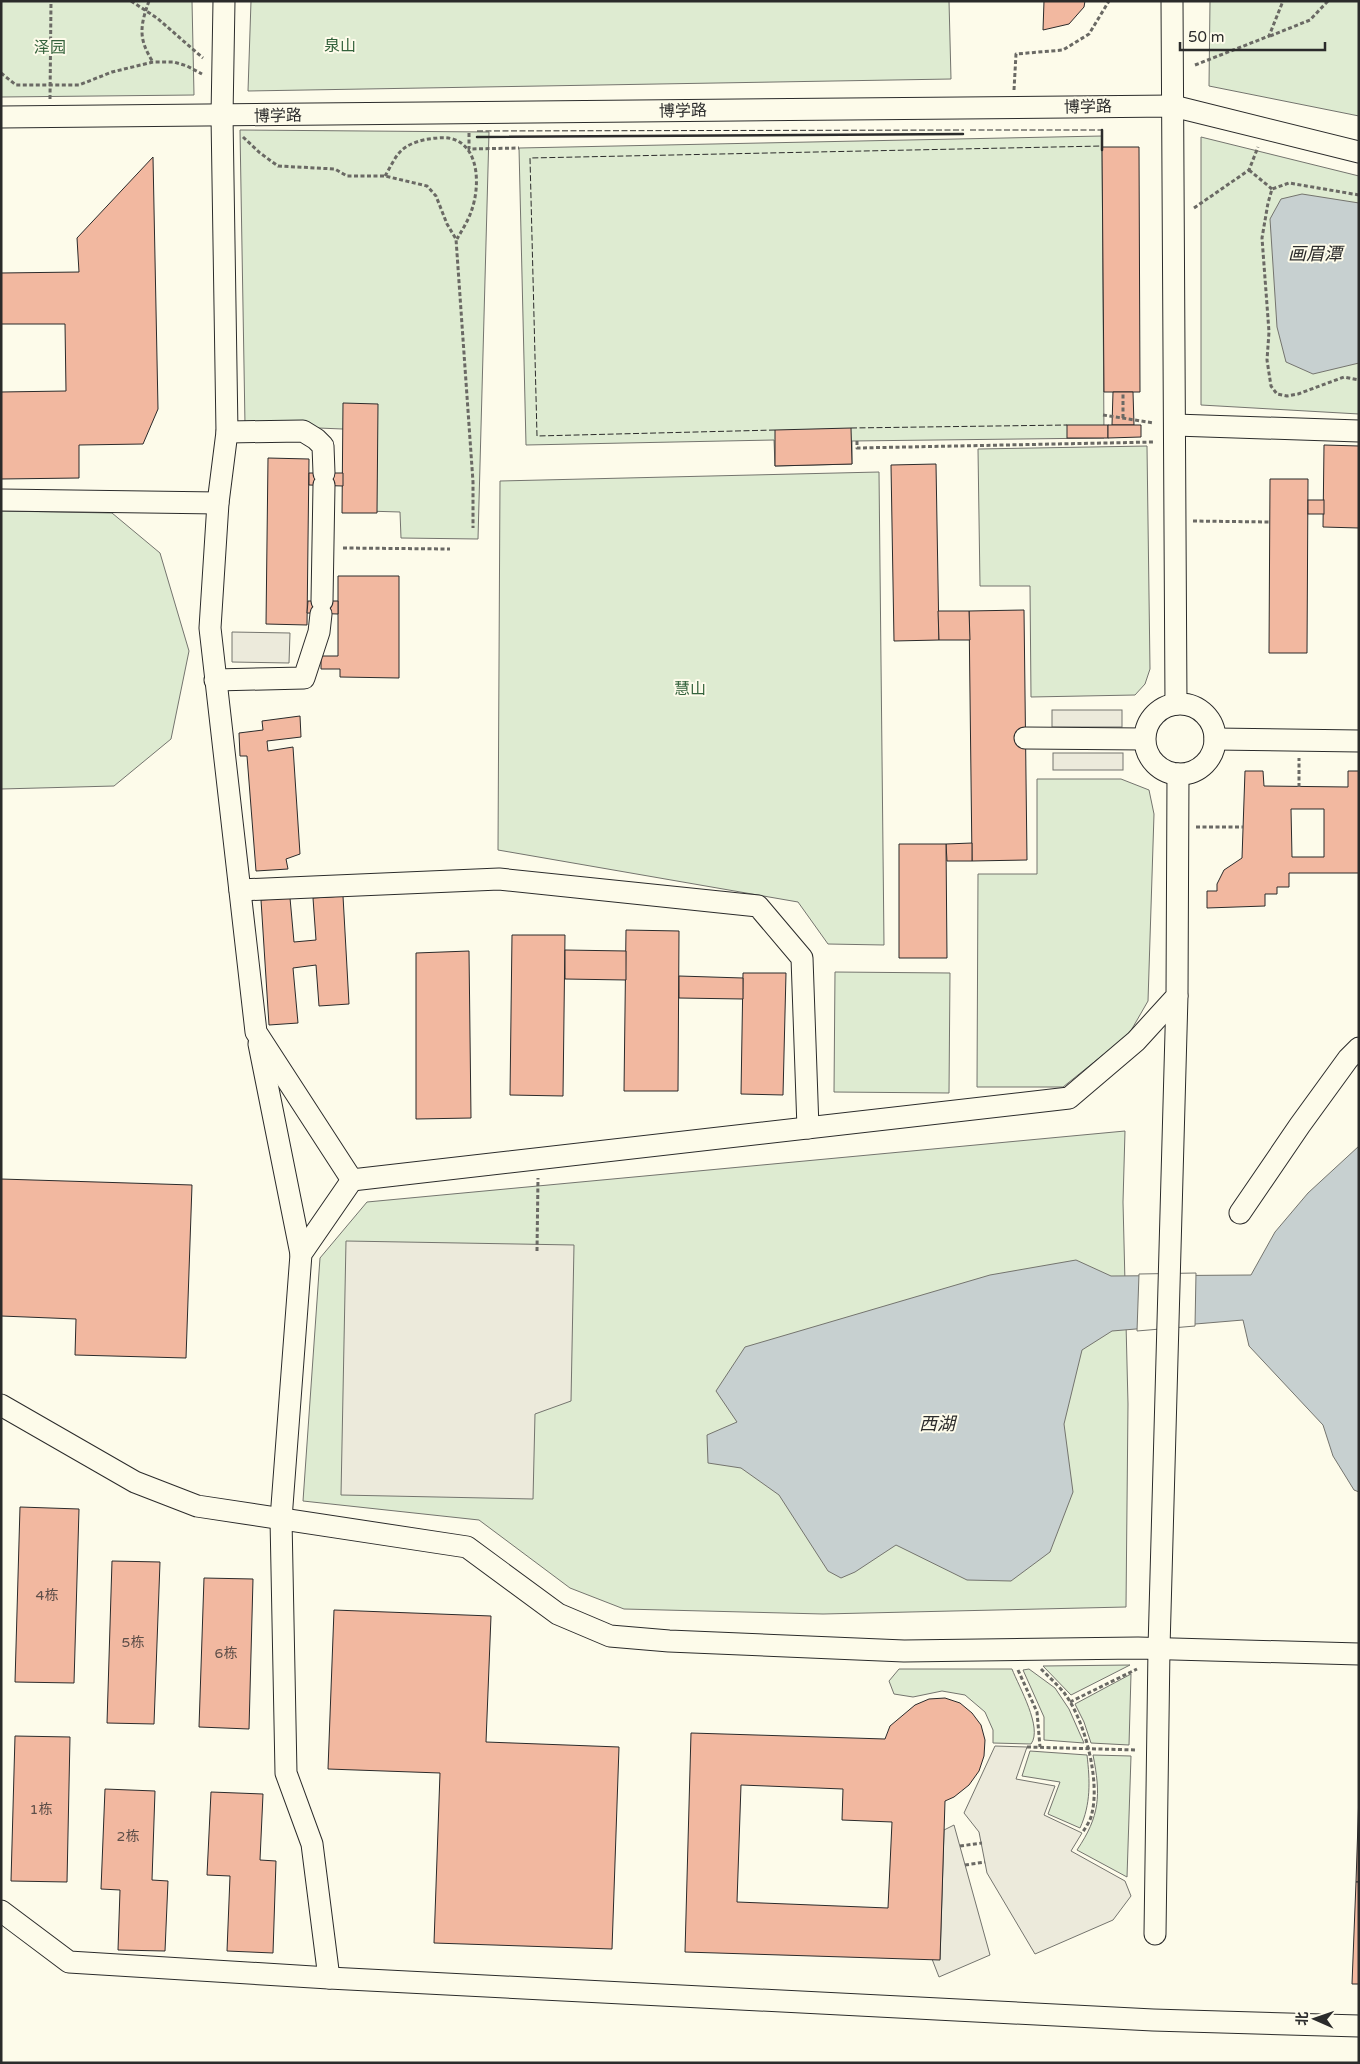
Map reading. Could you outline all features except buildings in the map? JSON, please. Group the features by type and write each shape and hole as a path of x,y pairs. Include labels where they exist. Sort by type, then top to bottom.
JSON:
{"street":[{"path":"224,1 222,116 227,432 218,503 210,628 256,1032 301,1254 281,1519 286,1773 312,1844 329,1978"},
{"path":"1172,1 1176,704"},
{"name":"博学路","path":"1,117 1173,106 1359,152"},
{"path":"1175,425 1359,431"},
{"path":"216,680 304,678 319,632 322,607 323,446 303,431 227,432"},
{"path":"1,500 218,503"},
{"path":"1176,704 1188,705 1199,710 1213,728 1215,739 1213,750 1199,768 1189,773 1178,774 1159,767 1152,760 1147,752 1144,740 1150,721 1157,712 1176,704"},
{"path":"1025,738 1144,740"},
{"path":"1215,739 1359,741"},
{"path":"1155,1934 1159,1648 1177,996 1178,774"},
{"path":"240,890 499,879 758,906 802,958 808,1128"},
{"path":"301,1254 352,1180 1069,1098 1136,1041 1177,996"},
{"path":"256,1032 352,1180"},
{"path":"1240,1213 1300,1125 1348,1059 1359,1048"},
{"path":"1,1405 136,1482 197,1506 467,1547 558,1614 610,1636 669,1642 904,1651 1159,1648 1359,1654"},
{"path":"1,1911 69,1962 329,1978 1153,2020 1359,2026"}],"path":[{"path":"50,85 51,1"},
{"path":"131,1 157,18 223,86"},
{"path":"148,1 142,19 141,33 145,49 153,62"},
{"path":"1013,108 1016,54 1063,50 1088,34 1109,1"},
{"path":"1269,36 1283,1"},
{"path":"1195,66 1310,20 1328,1"},
{"path":"1,73 16,85 79,85 112,72 153,62 174,62 187,66 223,86"},
{"path":"456,239 471,211 476,182 469,148 468,127"},
{"path":"238,132 260,153 278,166 335,169 347,176 385,176 427,186 436,196 456,239 474,482 473,528"},
{"path":"385,176 402,150 422,140 443,137 460,142 469,148 519,148"},
{"path":"1194,208 1250,170 1259,144"},
{"path":"1250,170 1272,188"},
{"path":"1272,188 1289,183 1359,194"},
{"path":"1272,188 1262,238 1268,332 1267,360 1271,386 1277,394 1287,396 1344,377 1359,380"},
{"path":"1123,392 1123,418"},
{"path":"1104,415 1175,425"},
{"path":"857,441 857,448 1158,442"},
{"path":"1190,521 1270,522"},
{"path":"322,547 450,549"},
{"path":"1299,786 1300,740"},
{"path":"1178,827 1243,827"},
{"path":"538,1175 538,1251"},
{"path":"1038,1667 1053,1681 1070,1702 1089,1749 1093,1773 1093,1812 1082,1833"},
{"path":"1017,1668 1037,1712 1040,1747"},
{"path":"1070,1702 1138,1668"},
{"path":"1027,1747 1136,1750"},
{"path":"960,1846 982,1843"},
{"path":"964,1865 985,1862"}],"green space":[{"name":"泽园","path":"1,1 192,1 194,95 1,97"},
{"name":"泉山","path":"251,1 949,1 951,79 248,91"},
{"path":"1210,1 1359,1 1359,116 1209,86"},
{"path":"240,130 489,132 478,539 401,538 400,512 366,511 367,430 245,425"},
{"path":"1102,136 1104,438 852,441 852,464 775,466 774,440 526,445 519,148"},
{"path":"1201,137 1359,176 1359,414 1201,405"},
{"path":"1147,446 1150,669 1145,684 1135,695 1031,697 1030,586 980,586 978,449"},
{"name":"慧山","path":"879,472 884,945 828,944 798,902 498,850 500,481"},
{"path":"1,511 112,513 160,553 189,651 171,739 114,786 1,789"},
{"path":"1037,779 1121,779 1149,790 1154,814 1148,1001 1129,1034 1063,1087 977,1087 978,874 1037,874"},
{"path":"835,972 950,973 949,1093 834,1092"},
{"path":"1125,1131 1123,1202 1128,1404 1126,1607 823,1614 624,1609 570,1588 479,1520 303,1501 320,1258 367,1202"},
{"path":"1130,1665 1071,1695 1043,1666"},
{"path":"899,1669 1012,1669 1032,1718 1034,1737 1031,1744 993,1743 993,1730 985,1712 965,1695 942,1691 913,1697 894,1694 889,1681"},
{"path":"1029,1669 1055,1688 1069,1709 1084,1743 1044,1740 1044,1717 1023,1670"},
{"path":"1131,1674 1129,1745 1091,1743 1075,1704"},
{"path":"1030,1751 1087,1755 1089,1792 1084,1819 1080,1828 1048,1814 1060,1782 1022,1776"},
{"path":"1093,1755 1131,1756 1127,1877 1077,1850 1085,1838 1097,1805 1096,1769"}],"shaded area":[{"path":"232,632 290,633 289,663 232,662"},
{"path":"1052,710 1122,710 1122,727 1052,727"},
{"path":"1053,753 1123,753 1123,770 1053,770"},
{"path":"346,1241 574,1245 571,1401 535,1414 533,1499 341,1495"},
{"path":"995,1746 1027,1747 1016,1779 1055,1786 1044,1815 1082,1833 1071,1851 1125,1881 1131,1896 1113,1920 1035,1954 987,1873 979,1832 964,1813"},
{"path":"954,1825 990,1955 939,1977 932,1959 940,1959 944,1830"}],"water":[{"name":"画眉潭","path":"1302,194 1359,203 1359,363 1313,374 1286,362 1277,327 1270,219 1281,199"},
{"name":"西湖","path":"1359,1146 1359,1492 1354,1490 1333,1456 1323,1425 1249,1346 1243,1320 1112,1331 1082,1350 1064,1424 1073,1492 1050,1552 1011,1581 967,1580 896,1545 855,1572 841,1578 828,1571 779,1495 741,1468 708,1463 707,1435 737,1422 716,1391 745,1347 990,1275 1076,1260 1111,1276 1251,1275 1275,1232 1308,1193"}],"pier":[{"path":"1196,1273 1195,1326 1137,1331 1139,1274"}],"fence":[{"path":"477,131 964,130"},
{"path":"970,130 1102,130"},
{"path":"775,430 537,436 530,158 1102,146"},
{"path":"851,428 1067,425"}],"wall":[{"path":"1102,130 1102,150"},
{"path":"477,137 963,134"}]}
